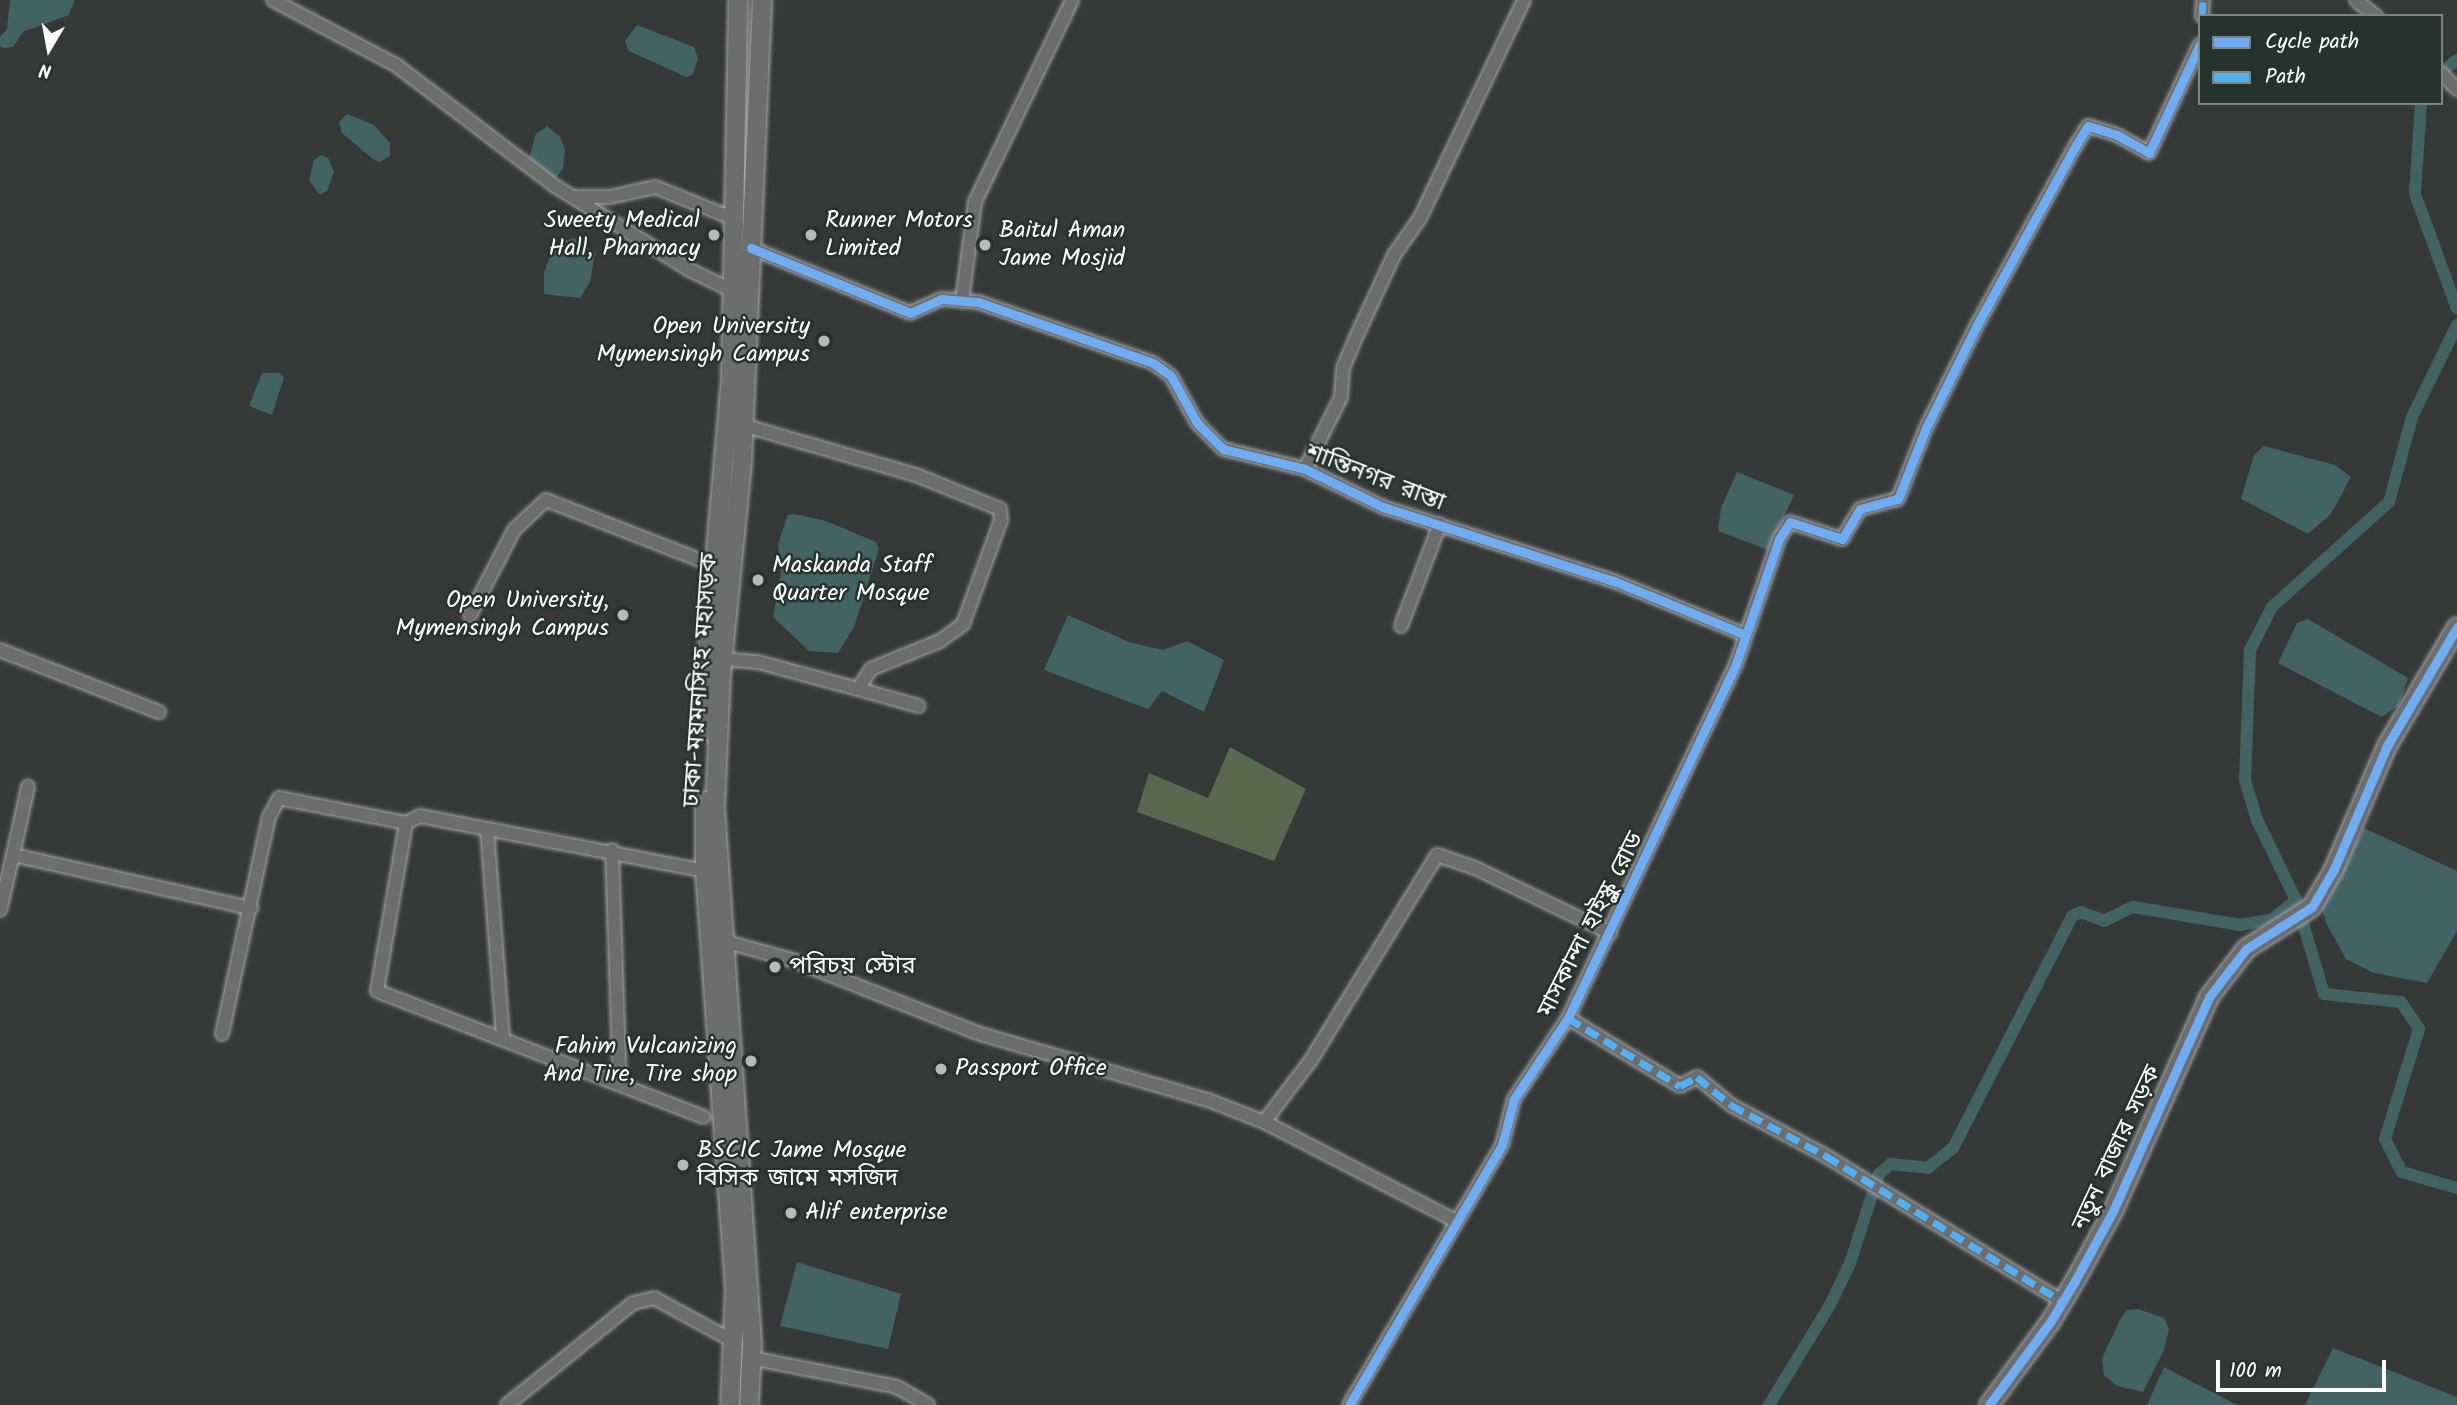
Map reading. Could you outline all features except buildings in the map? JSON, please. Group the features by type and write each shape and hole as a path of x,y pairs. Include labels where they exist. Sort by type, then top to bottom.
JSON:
{"main road":[{"name":"ঢাকা-ময়মনসিংহ মহাসড়ক","path":"730,1405 735,1342 705,871 709,630 733,291 732,218 738,0"},
{"name":"ঢাকা-ময়মনসিংহ মহাসড়ক","path":"749,1405 751,1358 727,942 715,807 722,659 743,425 762,0"},
{"name":"নতুন বাজার সড়ক","path":"1989,1405 2063,1302 2113,1211 2209,997 2246,949 2312,907 2334,869 2387,746 2457,627"}],"street":[{"path":"273,0 396,65 573,197 688,269 733,291"},
{"path":"962,301 975,202 1072,0"},
{"path":"1305,470 1341,397 1343,368 1394,255 1420,218 1524,0"},
{"path":"2356,0 2374,14"},
{"name":"মাসকান্দা হাইস্কুল রোড","path":"1349,1405 1502,1145 1514,1099 1568,1018 1736,664 1743,634 1790,522 1842,539 1860,509 1875,502 1898,499 1926,428 1977,325 2088,126 2117,135 2149,153 2198,48"},
{"path":"2443,76 2457,89"},
{"path":"573,197 610,197 655,187 732,218"},
{"name":"শান্তিনগর রাস্তা","path":"751,248 910,313 942,299 962,301 1153,363 1171,376 1197,423 1223,449 1305,470 1383,507 1614,581 1743,634"},
{"path":"743,425 859,456 1000,509 1001,520 990,555 963,624 940,641 871,669 858,689"},
{"path":"470,615 514,530 546,500 715,566"},
{"path":"1401,626 1440,524"},
{"path":"0,650 159,712"},
{"path":"722,659 758,662 919,706"},
{"path":"0,910 2,890 28,788"},
{"path":"222,1034 269,817 279,798 405,823 420,816 612,850 705,871"},
{"path":"405,823 377,991 704,1117"},
{"path":"487,829 503,1039"},
{"path":"612,850 620,1085"},
{"path":"13,855 251,908"},
{"path":"1264,1122 1311,1060 1437,855 1475,868 1610,933"},
{"path":"727,942 792,960 977,1033 1208,1100 1264,1122 1456,1221"},
{"path":"1568,1018 1680,1086 1697,1077 1731,1105 1826,1156 2063,1302"},
{"path":"507,1405 633,1303 654,1298 735,1342"},
{"path":"751,1358 897,1387 928,1405"}],"green space":[{"path":"1230,747 1306,789 1274,861 1137,812 1149,773 1208,798"}],"water":[{"path":"10,0 75,0 69,15 23,32 13,47 5,48 0,46 0,37 7,29"},
{"path":"637,25 694,47 698,59 692,75 686,77 629,51 625,41"},
{"path":"347,114 374,125 390,143 390,156 380,162 374,160 342,133 339,122"},
{"path":"547,126 560,137 565,150 563,169 555,179 529,158 536,134"},
{"path":"321,155 328,158 334,172 327,191 320,195 309,180 314,160"},
{"path":"574,238 595,253 590,282 580,298 544,294 544,272 555,244"},
{"path":"262,373 279,373 284,378 272,415 249,406"},
{"path":"2264,446 2335,465 2351,477 2331,514 2308,534 2241,499 2254,455"},
{"path":"1737,472 1794,495 1768,550 1718,531 1721,508"},
{"path":"788,515 826,521 876,542 879,549 854,627 838,653 809,651 773,617 781,572 778,544"},
{"path":"1068,615 1129,642 1163,650 1187,641 1224,660 1204,712 1162,691 1148,709 1044,670"},
{"path":"2308,619 2408,678 2399,705 2382,717 2278,663 2297,623"},
{"path":"2364,828 2457,871 2457,931 2427,983 2374,973 2346,959 2326,923 2322,909"},
{"path":"797,1262 901,1294 888,1349 780,1326"},
{"path":"2138,1309 2164,1318 2169,1329 2164,1350 2143,1392 2117,1386 2104,1375 2102,1358 2121,1318 2127,1310"},
{"path":"2333,1348 2457,1397 2457,1405 2305,1405"},
{"path":"2164,1367 2237,1405 2147,1405"}],"waterway":[{"path":"2443,70 2457,60"},
{"path":"2421,105 2415,194 2457,309"},
{"path":"2457,325 2412,417 2389,502 2272,607 2250,650 2245,780 2257,820 2296,900 2324,994 2401,1002 2419,1029 2385,1139 2402,1172 2457,1188"},
{"path":"1769,1405 1830,1305 1850,1263 1879,1174 1891,1164 1928,1168 1953,1148 2072,916 2081,912 2104,921 2133,907 2240,925 2273,919 2296,900"}],"marked path":[{"path":"2202,14 2203,0"},
{"path":"1568,1018 1680,1086 1697,1077 1731,1105 1826,1156 2063,1302"}],"cycle path":[{"path":"1349,1405 1502,1145 1514,1099 1568,1018 1736,664 1779,539 1790,522 1842,539 1860,509 1898,499 1926,428 1977,325 2088,126 2117,135 2149,153 2198,48"},
{"path":"751,248 910,313 942,299 978,302 1153,363 1171,376 1197,423 1223,449 1305,469 1383,507 1614,581 1743,634"},
{"path":"1989,1405 2051,1321 2113,1211 2209,997 2246,949 2312,907 2334,869 2387,746 2457,627"}],"place":[{"name":"Sweety Medical Hall, Pharmacy","path":"714,235"},
{"name":"Runner Motors Limited","path":"811,235"},
{"name":"Baitul Aman Jame Mosjid","path":"985,245"},
{"name":"Open University Mymensingh Campus","path":"824,341"},
{"name":"Maskanda Staff Quarter Mosque","path":"758,580"},
{"name":"Open University, Mymensingh Campus","path":"623,615"},
{"name":"পরিচয় স্টোর","path":"775,967"},
{"name":"Fahim Vulcanizing And Tire, Tire shop","path":"751,1061"},
{"name":"Passport Office","path":"941,1069"},
{"name":"BSCIC Jame Mosque বিসিক জামে মসজিদ","path":"683,1165"},
{"name":"Alif enterprise","path":"791,1213"}]}
